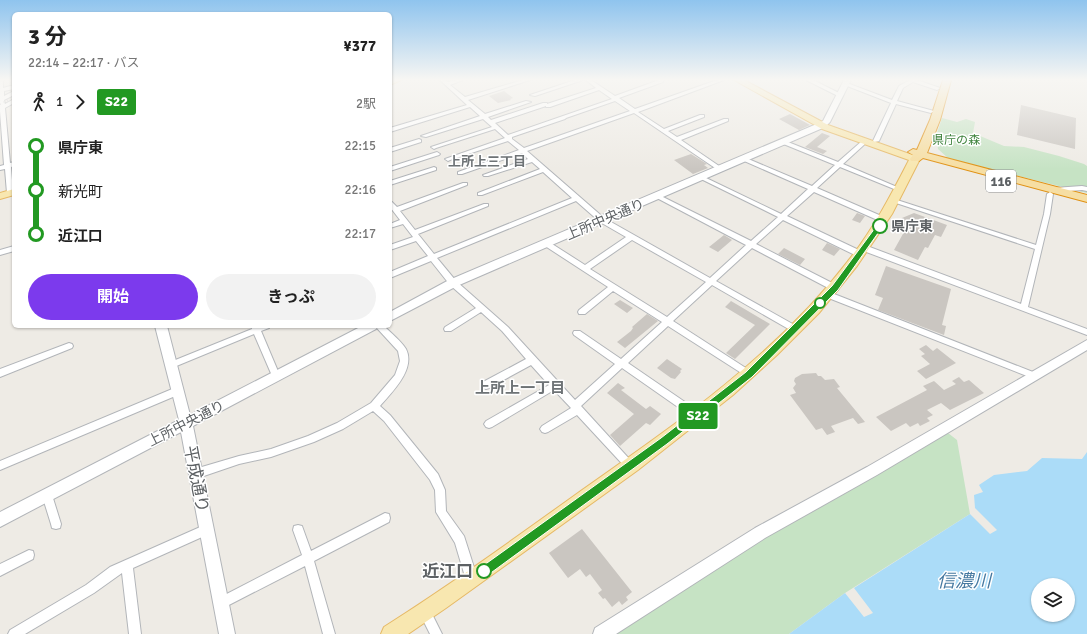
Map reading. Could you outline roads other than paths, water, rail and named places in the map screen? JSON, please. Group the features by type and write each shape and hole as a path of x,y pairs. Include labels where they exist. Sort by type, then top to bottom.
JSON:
{"highway":[{"path":"916,155 935,120 938,110"},
{"path":"916,155 931,111"},
{"name":"116","path":"916,155 1051,192 1087,199"},
{"name":"116","path":"1051,192 1087,205"}],"main road":[{"path":"796,110 864,142 916,155"},
{"path":"798,110 824,124 916,155"},
{"path":"391,634 472,580 630,466 698,416 749,374 832,291 884,220 898,195 916,155"}],"street":[{"path":"1,110 11,165 8,194"},
{"path":"392,129 456,110"},
{"path":"476,110 602,220 795,329"},
{"path":"392,149 506,110"},
{"path":"434,147 533,110"},
{"path":"448,160 583,110"},
{"path":"460,173 638,110"},
{"path":"824,124 832,110"},
{"path":"876,141 890,110"},
{"path":"925,110 931,111"},
{"path":"634,111 720,169"},
{"path":"662,131 702,116"},
{"path":"676,140 726,120"},
{"name":"上所中央通り","path":"392,315 453,283 702,178 824,124"},
{"path":"783,142 838,165 898,195 1038,248"},
{"path":"545,429 577,408 667,321 864,142"},
{"path":"392,169 437,154"},
{"path":"486,175 533,159"},
{"path":"744,159 884,220"},
{"path":"0,168 11,165"},
{"path":"392,182 434,169"},
{"path":"480,194 545,169"},
{"path":"702,178 862,251 1087,332"},
{"path":"465,184 392,206 453,283 505,329 630,466"},
{"path":"1024,309 1051,192 1082,188 1087,189"},
{"path":"657,196 750,245 832,291 1035,376"},
{"path":"392,275 577,198"},
{"path":"392,247 486,205"},
{"path":"392,225 404,221"},
{"path":"586,269 631,237"},
{"path":"546,244 749,374"},
{"path":"0,252 12,249"},
{"path":"582,312 613,287"},
{"path":"448,329 482,308"},
{"name":"平成通り","path":"161,328 186,424 227,634"},
{"path":"170,364 255,328 276,376"},
{"name":"上所中央通り","path":"0,520 368,328"},
{"path":"195,474 311,439 340,426 374,406 399,377 404,361 402,350 380,328"},
{"path":"577,333 698,416"},
{"path":"601,634 760,533 872,471 1087,344"},
{"path":"0,373 69,346"},
{"path":"486,385 532,360"},
{"path":"489,424 556,385"},
{"path":"0,466 177,391"},
{"path":"374,406 387,418 434,477 440,490 441,512 460,540 472,580"},
{"path":"47,495 56,524"},
{"path":"221,602 385,518"},
{"path":"14,634 90,589 114,571 127,567 207,529"},
{"path":"298,530 308,558 329,634"},
{"path":"0,570 29,555"},
{"path":"127,567 135,634"},
{"path":"425,612 436,634"}],"water":[{"name":"信濃川","path":"1087,452 1087,634 789,634 845,593 864,617 873,613 854,588 970,514 990,534 997,530 975,508 974,495 983,492 979,485 994,475 1027,471 1042,458 1082,459"}],"place":[{"name":"県庁東","path":"880,226"},
{"name":"近江口","path":"484,571"}],"district":[{"name":"上所上三丁目","path":"487,161"},
{"name":"上所上一丁目","path":"520,388"}],"park label":[{"name":"県庁の森","path":"956,140"}]}
